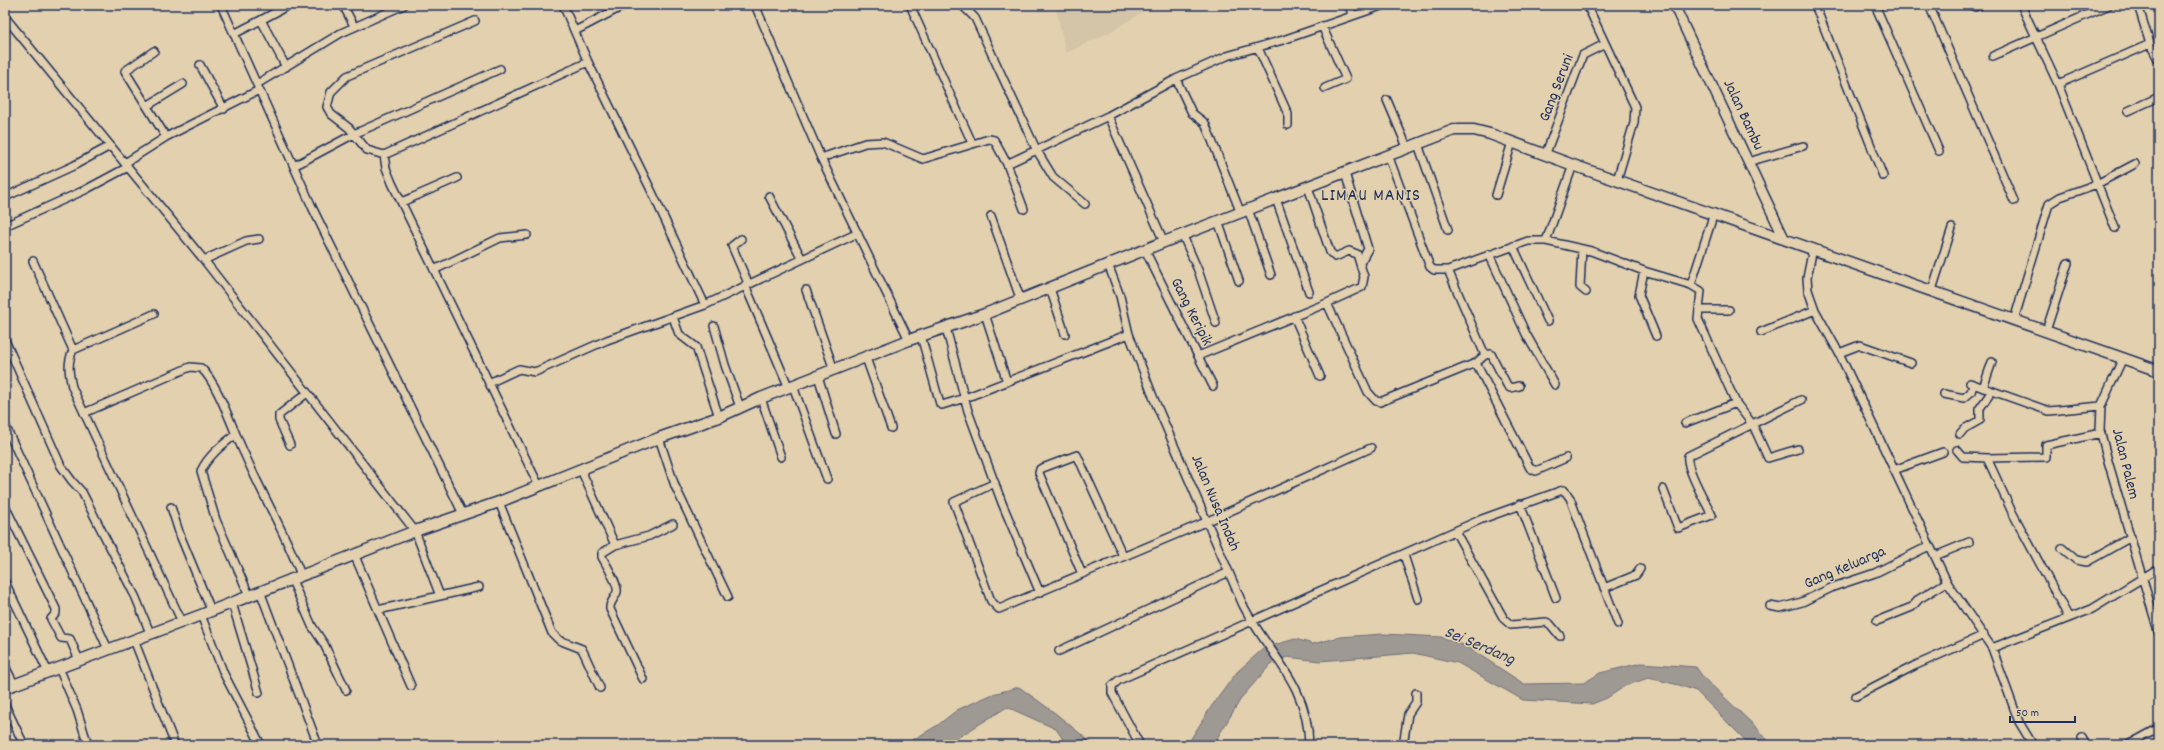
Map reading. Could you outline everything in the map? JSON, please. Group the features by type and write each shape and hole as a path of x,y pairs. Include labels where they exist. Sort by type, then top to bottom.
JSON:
{"main road":[{"path":"10,686 201,615 415,531 499,502 659,438 719,417 761,398 910,340 985,314 1020,298 1050,288 1164,242 1183,236 1244,210 1345,173 1407,147 1454,130 1474,130 1546,153 1573,165 1714,213 2159,370"}],"street":[{"path":"221,5 294,166 463,514"},
{"path":"234,34 289,5"},
{"path":"344,5 354,26"},
{"path":"5,226 85,190 126,165 166,137 224,109 354,26 404,5"},
{"path":"563,5 588,62 652,190 705,305"},
{"path":"575,31 625,5"},
{"path":"755,5 821,158 910,340"},
{"path":"910,5 972,143"},
{"path":"962,5 975,18 1036,149 1053,177 1085,204"},
{"path":"1348,5 1353,15"},
{"path":"1007,164 1108,116 1176,79 1227,56 1258,48 1384,5"},
{"path":"1587,5 1635,107 1634,123 1617,180"},
{"name":"Jalan Bambu","path":"1674,5 1784,238"},
{"path":"1815,5 1884,176"},
{"path":"1875,5 1939,151"},
{"path":"1930,5 2014,201"},
{"path":"2021,5 2058,84 2115,228"},
{"path":"1993,56 2109,5"},
{"path":"2138,5 2150,44 2159,61"},
{"path":"5,17 204,260 415,531 440,596"},
{"path":"261,20 286,68"},
{"path":"475,21 341,80 329,95 327,107 332,114 354,134 367,150 384,155 588,62"},
{"path":"1322,26 1346,79 1325,88"},
{"name":"Gang Seruni","path":"1546,153 1583,55 1605,44"},
{"path":"2058,84 2150,44"},
{"path":"1258,48 1288,114 1288,125"},
{"path":"154,51 124,71 166,137"},
{"path":"200,65 224,109"},
{"path":"294,166 354,134 500,69"},
{"path":"1176,79 1192,113 1205,123 1271,275"},
{"path":"146,106 183,84"},
{"path":"2128,110 2159,97"},
{"path":"1387,100 1407,147"},
{"path":"1108,116 1164,242"},
{"path":"821,158 856,146 875,142 896,146 923,159 972,143 989,139 994,140 1007,164 1024,208"},
{"path":"1496,195 1512,142"},
{"path":"1418,144 1448,230"},
{"path":"5,197 73,166 110,146"},
{"path":"1748,162 1804,146"},
{"path":"384,155 386,168 539,486"},
{"path":"1388,155 1430,267 1436,271 1448,270 1488,254 1528,241 1546,241 1582,249 1644,271 1692,285 1702,291 1698,322 1736,403 1753,425 1768,458 1798,449"},
{"path":"2014,320 2049,204 2060,197 2097,184 2135,164"},
{"path":"1546,241 1573,165"},
{"path":"1345,173 1368,249 1360,263"},
{"path":"402,202 458,178"},
{"path":"1198,356 1362,287 1364,277 1357,254 1353,252 1335,257 1330,252 1308,187"},
{"path":"769,196 802,259"},
{"path":"1276,199 1309,292"},
{"path":"1692,285 1714,213"},
{"path":"991,216 1020,298"},
{"path":"1218,222 1239,281"},
{"path":"1932,290 1952,228"},
{"path":"489,383 519,369 535,372 607,340 705,305 858,233"},
{"path":"434,270 500,238 527,235"},
{"path":"1183,236 1198,270 1216,324"},
{"path":"204,260 246,242 260,239"},
{"path":"740,239 732,246 791,387 827,479"},
{"path":"1513,246 1548,321"},
{"path":"1813,248 1807,278 1808,290 1815,310 1839,353 1947,582 1992,648 2019,722 2033,745"},
{"path":"1582,249 1580,284 1582,291 1586,292"},
{"name":"Gang Keripik","path":"1145,250 1213,386"},
{"path":"1488,254 1526,334 1555,385"},
{"path":"33,261 74,350"},
{"path":"2046,331 2068,263"},
{"name":"Jalan Nusa Indah","path":"1108,264 1120,296 1129,334 1154,399 1252,622 1291,678 1301,701 1307,721 1309,745"},
{"path":"1448,270 1485,355"},
{"path":"1644,271 1639,295 1656,336"},
{"path":"1050,288 1065,334"},
{"path":"806,290 834,370"},
{"path":"1327,303 1368,392 1376,401 1380,402 1476,363 1485,355 1493,355 1510,388 1519,386"},
{"path":"1699,310 1729,310"},
{"path":"1760,332 1815,310"},
{"path":"154,314 74,350 69,361 70,374 72,387 182,622"},
{"path":"985,314 1007,382"},
{"path":"1294,316 1320,376"},
{"path":"673,317 679,334 696,347 719,417"},
{"path":"714,326 725,365 740,407"},
{"path":"946,328 965,398 995,483 1040,593"},
{"path":"921,336 940,405 965,398 1129,334"},
{"path":"5,340 61,466 82,492 136,598 150,633"},
{"path":"1839,353 1855,345 1860,345 1911,363"},
{"path":"866,358 891,428"},
{"name":"Jalan Palem","path":"2123,358 2101,406 2101,433 2159,634"},
{"path":"1983,388 1992,362"},
{"path":"1476,363 1530,468 1536,471 1566,458"},
{"path":"84,413 190,367 197,366 206,374 285,534 296,577 312,626 324,644 346,690"},
{"path":"818,376 836,434"},
{"path":"1944,394 1964,398 1971,392 1972,384 2049,411 2101,406"},
{"path":"1960,434 1964,429 1980,420 1980,408 1992,391"},
{"path":"290,445 279,420 279,415 307,393"},
{"path":"761,398 781,457"},
{"path":"1663,489 1678,528 1712,515 1691,472 1687,460 1688,456 1801,400"},
{"path":"1685,423 1736,403"},
{"path":"5,425 108,649"},
{"path":"1957,450 1963,457 2046,457 2046,445 2101,433"},
{"path":"235,435 207,460 201,472 216,520 249,596"},
{"path":"659,438 675,486 728,597"},
{"path":"995,483 954,502 992,601 996,608 999,609 1208,521 1371,448"},
{"path":"1894,470 1943,452"},
{"path":"1082,574 1056,516 1039,472 1040,469 1077,455 1123,556"},
{"path":"1987,458 2011,510 2069,618"},
{"path":"581,470 615,545"},
{"path":"1140,745 1112,693 1112,686 1119,680 1217,635 1252,622 1455,531 1520,504 1564,490 1570,498 1618,624"},
{"path":"499,502 552,633 559,640 582,648 600,688"},
{"path":"1520,504 1556,598"},
{"path":"5,506 56,610 56,613 51,619 53,625 61,638 69,638 79,660"},
{"path":"172,507 180,535 211,610"},
{"path":"643,679 610,609 610,605 617,594 618,588 602,557 602,552 615,545 649,536 673,524"},
{"path":"1455,531 1504,619 1511,625 1546,622 1550,624 1560,636"},
{"path":"2062,548 2076,560 2087,562 2131,538"},
{"path":"1935,556 1969,542"},
{"name":"Gang Keluarga","path":"1770,606 1780,608 1802,602 1833,587 1875,573 1929,546"},
{"path":"354,554 411,686"},
{"path":"1404,555 1418,599"},
{"path":"1992,648 2092,609 2159,568"},
{"path":"1604,588 1636,575 1640,569"},
{"path":"1059,651 1229,572"},
{"path":"5,582 48,672"},
{"path":"1877,621 1912,607 1919,599 1947,582"},
{"path":"378,610 479,587"},
{"path":"260,591 318,745"},
{"path":"232,603 260,693"},
{"path":"201,615 224,674 261,745"},
{"path":"1856,696 1914,666 1984,635"},
{"path":"134,640 175,745"},
{"path":"5,666 10,686"},
{"path":"59,668 77,710 88,745"},
{"path":"1403,745 1408,714 1416,702 1416,693"},
{"path":"5,705 24,745"},
{"path":"2128,745 2159,728"},
{"path":"2082,738 2086,745"}],"shaded area":[{"path":"1055,5 1154,5 1110,32 1066,53"},
{"path":"1383,634 1441,637 1466,646 1524,684 1584,683 1600,673 1641,663 1696,667 1703,677 1760,731 1771,745 1750,745 1696,691 1679,685 1648,678 1625,686 1607,698 1592,704 1523,700 1458,663 1413,653 1320,661 1287,657 1271,664 1242,697 1213,745 1187,745 1211,707 1237,672 1264,648 1295,639 1313,644 1340,637"},
{"path":"1019,687 1055,713 1094,745 1067,745 1056,729 1007,707 946,745 904,745 938,725 957,710 993,694"}],"district":[{"name":"LIMAU MANIS","path":"1371,196"}],"water label":[{"name":"Sei Serdang","path":"1479,647"}]}
